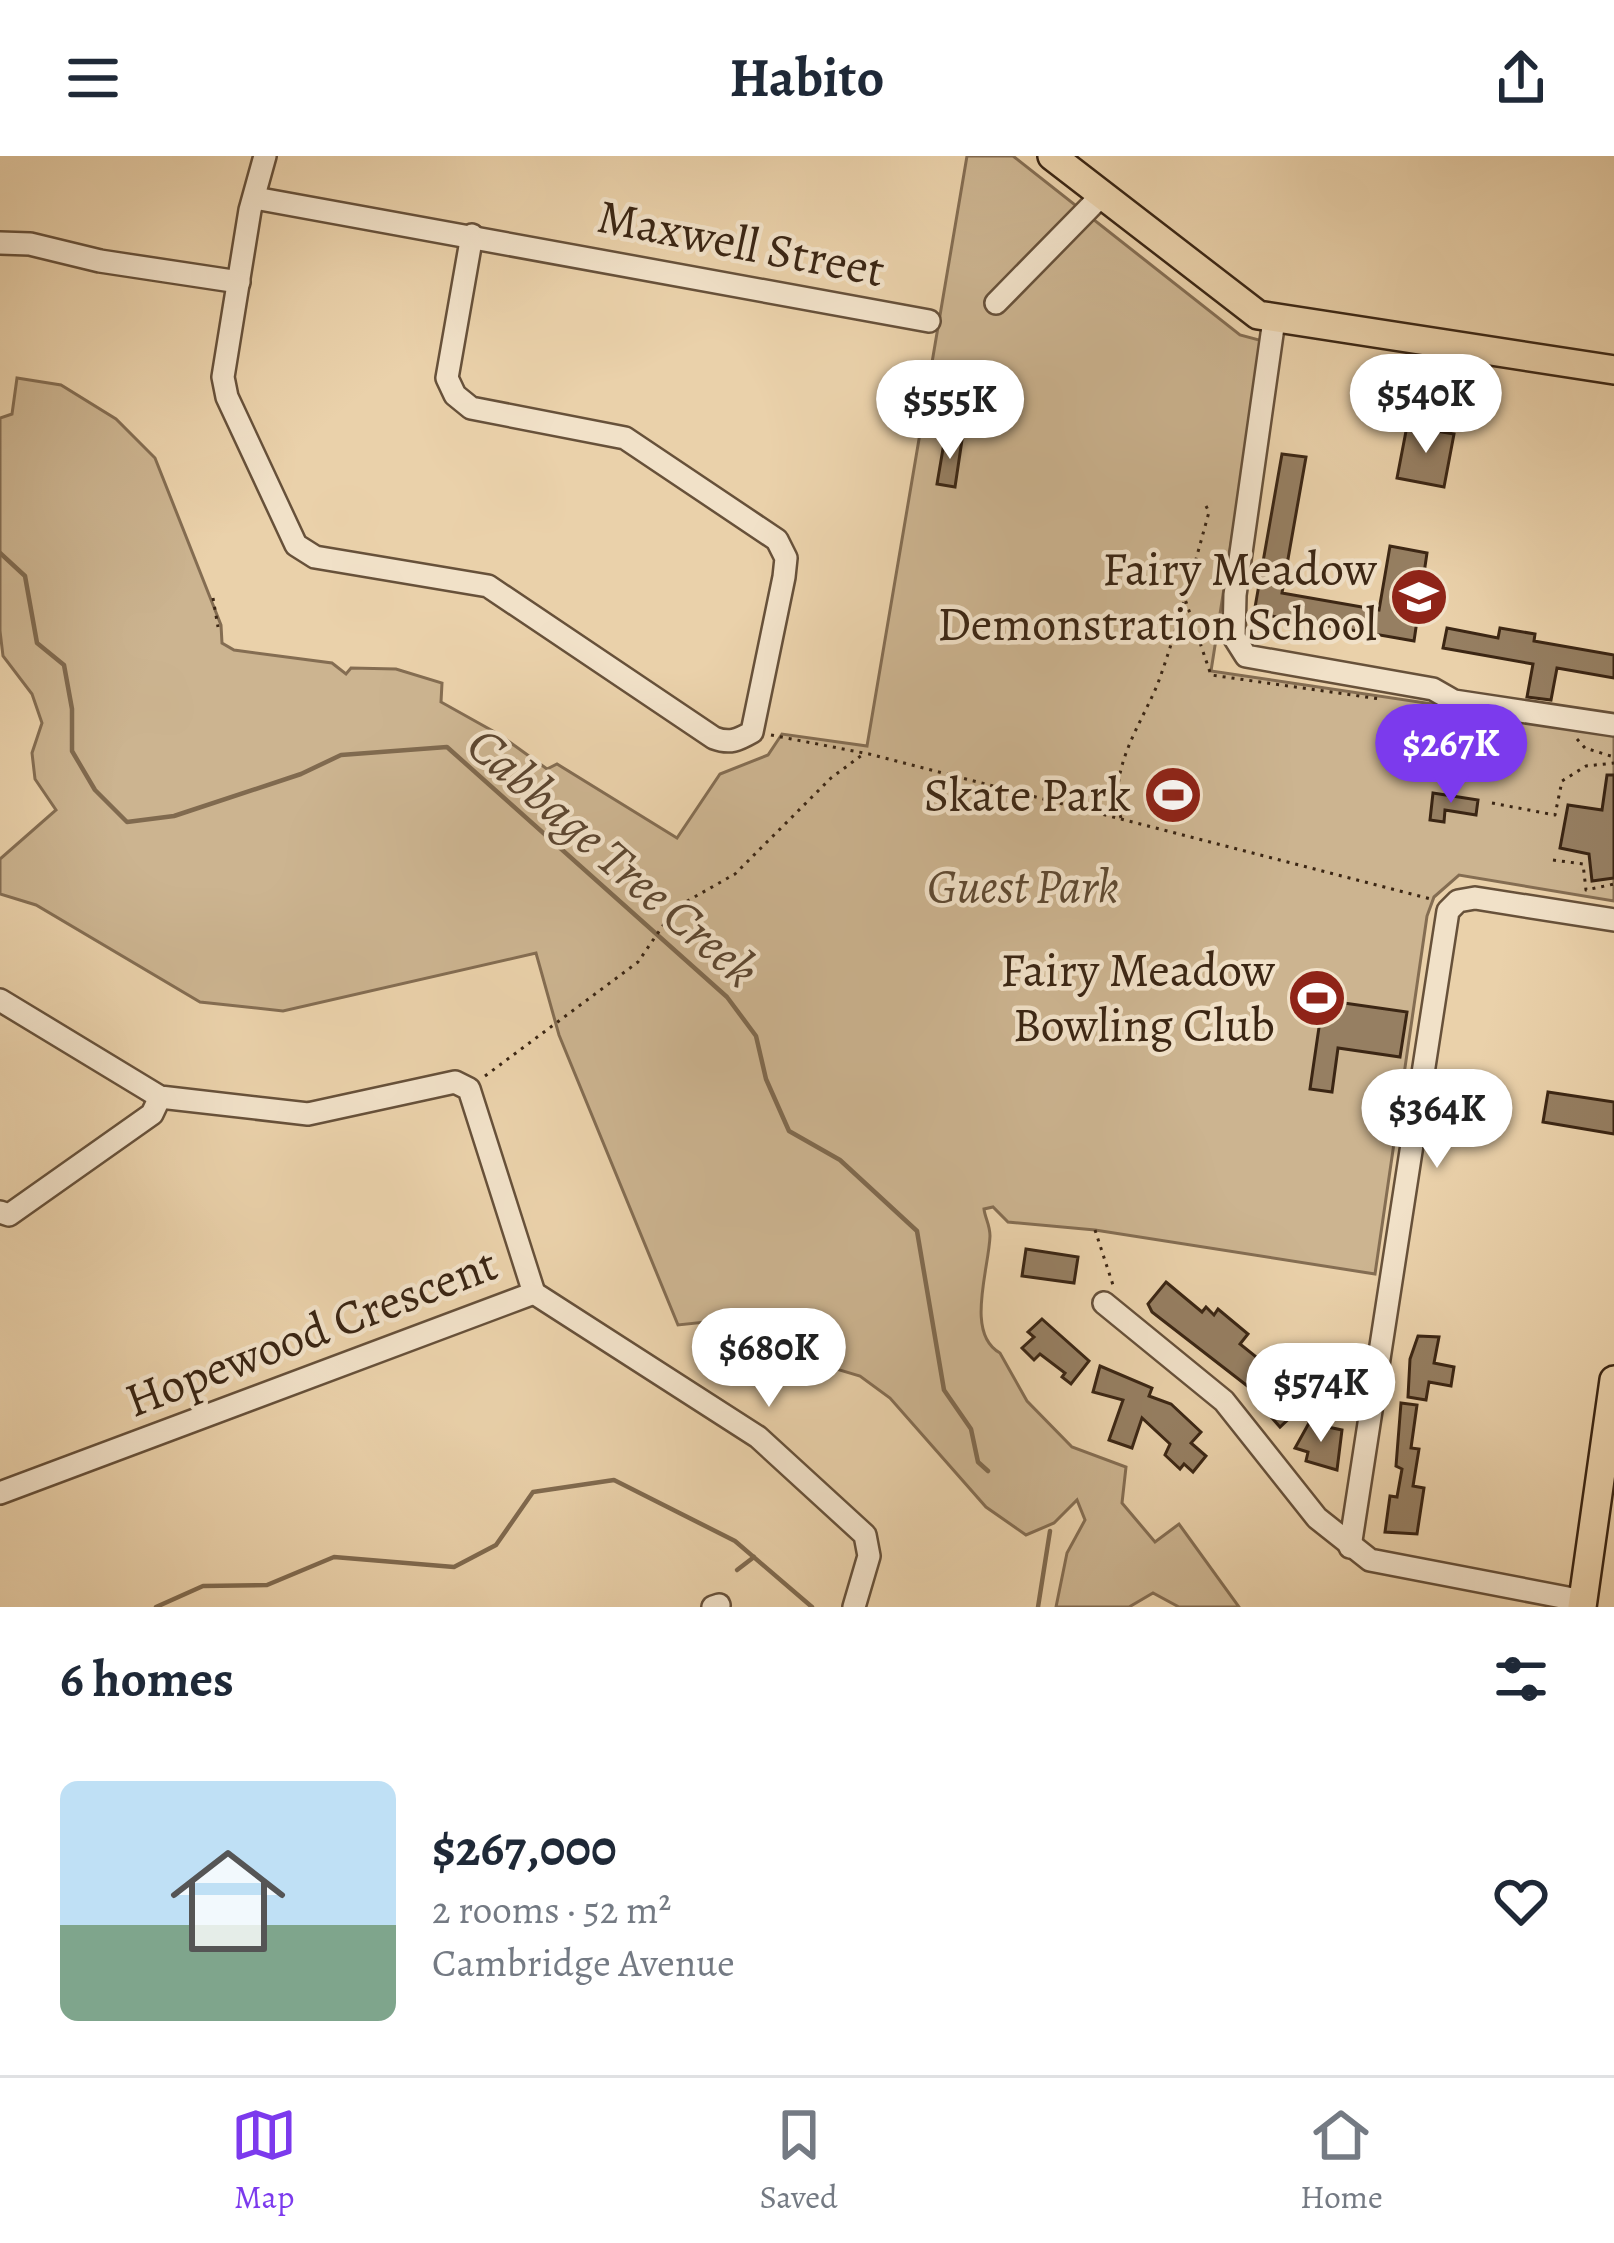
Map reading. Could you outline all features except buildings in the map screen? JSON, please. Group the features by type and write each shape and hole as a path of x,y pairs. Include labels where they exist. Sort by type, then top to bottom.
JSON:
{"main road":[{"path":"1052,156 1234,300 1274,320 1614,370"},
{"path":"1582,1604 1614,1380"}],"street":[{"path":"265,156 223,377 226,397 296,544 315,556 488,586 714,738 726,743 752,732 784,577 786,558 777,540 626,438 471,408 455,395 447,378 472,235"},
{"path":"996,303 1101,196"},
{"name":"Maxwell Street","path":"254,198 928,320"},
{"path":"0,243 30,244 100,262 239,282"},
{"path":"1274,320 1235,596 1234,637 1246,656 1433,688 1454,701 1614,725"},
{"path":"1350,1547 1448,911 1458,902 1475,898 1614,920"},
{"path":"0,1000 160,1097 308,1114 455,1082 469,1088 534,1293"},
{"path":"0,1212 9,1215 152,1114 160,1097"},
{"name":"Hopewood Crescent","path":"0,1493 534,1293 758,1437 865,1535 869,1556 854,1607"},
{"path":"1104,1304 1224,1401 1317,1518 1370,1560 1582,1604"}],"path":[{"path":"1121,819 1117,788 1185,599 1210,512 1206,506"},
{"path":"213,598 218,627"},
{"path":"1185,599 1211,675 1397,702"},
{"path":"752,732 863,754 1121,819 1433,900 1431,908"},
{"path":"469,1088 638,962 675,908 735,874 831,778 863,754"},
{"path":"1492,802 1555,815 1562,781 1586,766 1614,763"},
{"path":"1553,860 1583,864 1586,890 1614,884"},
{"path":"1095,1230 1113,1285 1104,1304"}],"green space":[{"name":"Guest Park","path":"967,156 1013,156 1240,335 1263,341 1211,671 1614,731 1614,901 1459,875 1434,897 1427,916 1375,1274 1095,1230 1008,1222 993,1207 984,1209 990,1236 981,1316 989,1344 1000,1353 1027,1401 1072,1447 1126,1467 1122,1503 1155,1542 1179,1524 1239,1607 1179,1607 1153,1593 1129,1607 1056,1607 1067,1553 1085,1520 1077,1500 1054,1523 1026,1535 986,1507 890,1398 860,1376 796,1357 797,1330 753,1317 678,1325 559,1035 536,953 283,1011 200,1002 36,905 0,894 0,859 56,810 35,779 32,753 42,723 32,694 3,656 0,631 0,418 12,414 17,378 61,385 116,419 155,458 221,625 222,643 234,650 332,663 346,674 351,668 396,669 442,683 441,702 500,735 547,769 557,764 677,838 720,774 768,755 782,734 867,746"}],"waterway":[{"name":"Cabbage Tree Creek","path":"0,553 25,576 37,643 64,665 72,709 72,751 95,790 127,822 174,816 301,774 341,755 447,747 727,997 756,1036 766,1079 789,1131 840,1160 917,1231 944,1390 971,1429 978,1462 988,1471"},
{"path":"156,1607 203,1586 267,1585 334,1557 454,1567 496,1545 533,1492 614,1480 735,1541 812,1607"},
{"name":"Cabbage Tree Creek","path":"1038,1607 1050,1531"},
{"name":"Cabbage Tree Creek","path":"737,1570 754,1557"}],"place":[{"name":"Fairy Meadow Demonstration School","path":"1419,597"},
{"name":"Skate Park","path":"1173,795"},
{"name":"Fairy Meadow Bowling Club","path":"1317,998"}]}
